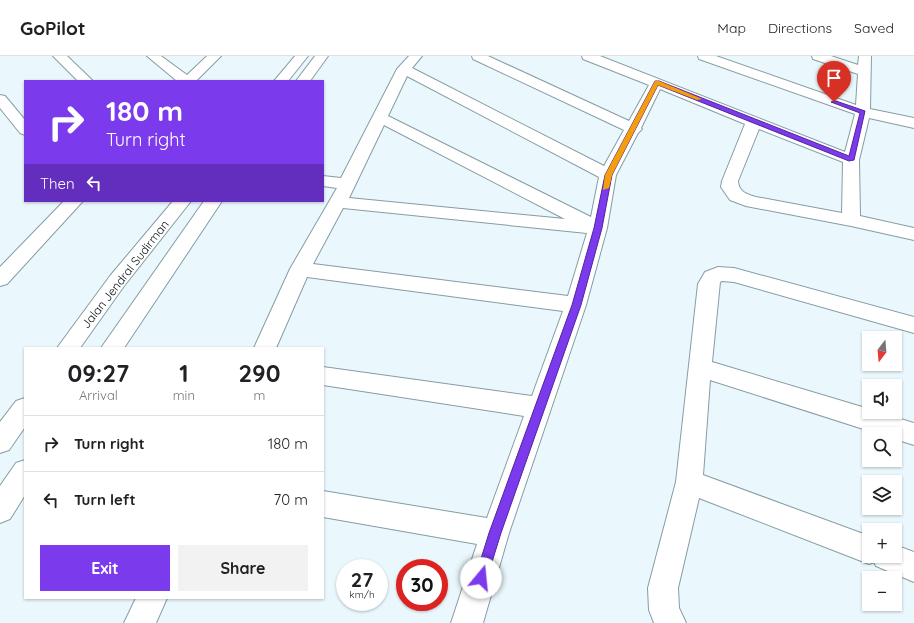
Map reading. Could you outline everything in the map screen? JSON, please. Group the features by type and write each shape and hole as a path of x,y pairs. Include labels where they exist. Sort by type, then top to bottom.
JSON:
{"street":[{"path":"59,56 85,80"},
{"path":"153,56 186,80"},
{"path":"188,80 215,56"},
{"path":"282,80 302,56"},
{"path":"304,80 322,56"},
{"path":"478,56 634,128"},
{"path":"588,56 851,160"},
{"path":"704,56 863,112 914,123"},
{"path":"818,56 864,63 863,112 851,160 850,220"},
{"path":"265,347 300,269 348,184 381,118 383,109 410,62 608,175"},
{"path":"467,623 495,533 576,305 598,228 608,175 657,82"},
{"path":"0,99 24,129"},
{"path":"381,118 598,228"},
{"path":"754,121 732,174 730,187 736,196 752,202 850,220 914,234"},
{"path":"324,181 348,184"},
{"path":"1,276 73,202"},
{"name":"Jalan Jendral Sudirman","path":"69,347 117,281 181,202"},
{"path":"113,347 212,202"},
{"path":"338,202 598,228"},
{"path":"300,269 576,305"},
{"path":"670,623 664,610 663,588 689,482 708,284 712,276 716,274 734,275 914,325"},
{"path":"117,281 157,284"},
{"path":"701,368 914,434"},
{"path":"324,376 540,408"},
{"path":"0,442 24,409"},
{"path":"0,510 24,474"},
{"path":"689,482 862,547"},
{"path":"324,504 495,533"},
{"path":"902,562 914,567"},
{"path":"140,623 152,599"}],"slow traffic":[{"path":"606,188 608,175 657,82 699,99"}],"route":[{"path":"481,578 495,533 576,305 598,228 608,175 657,82 851,160 863,112 834,102"}]}
